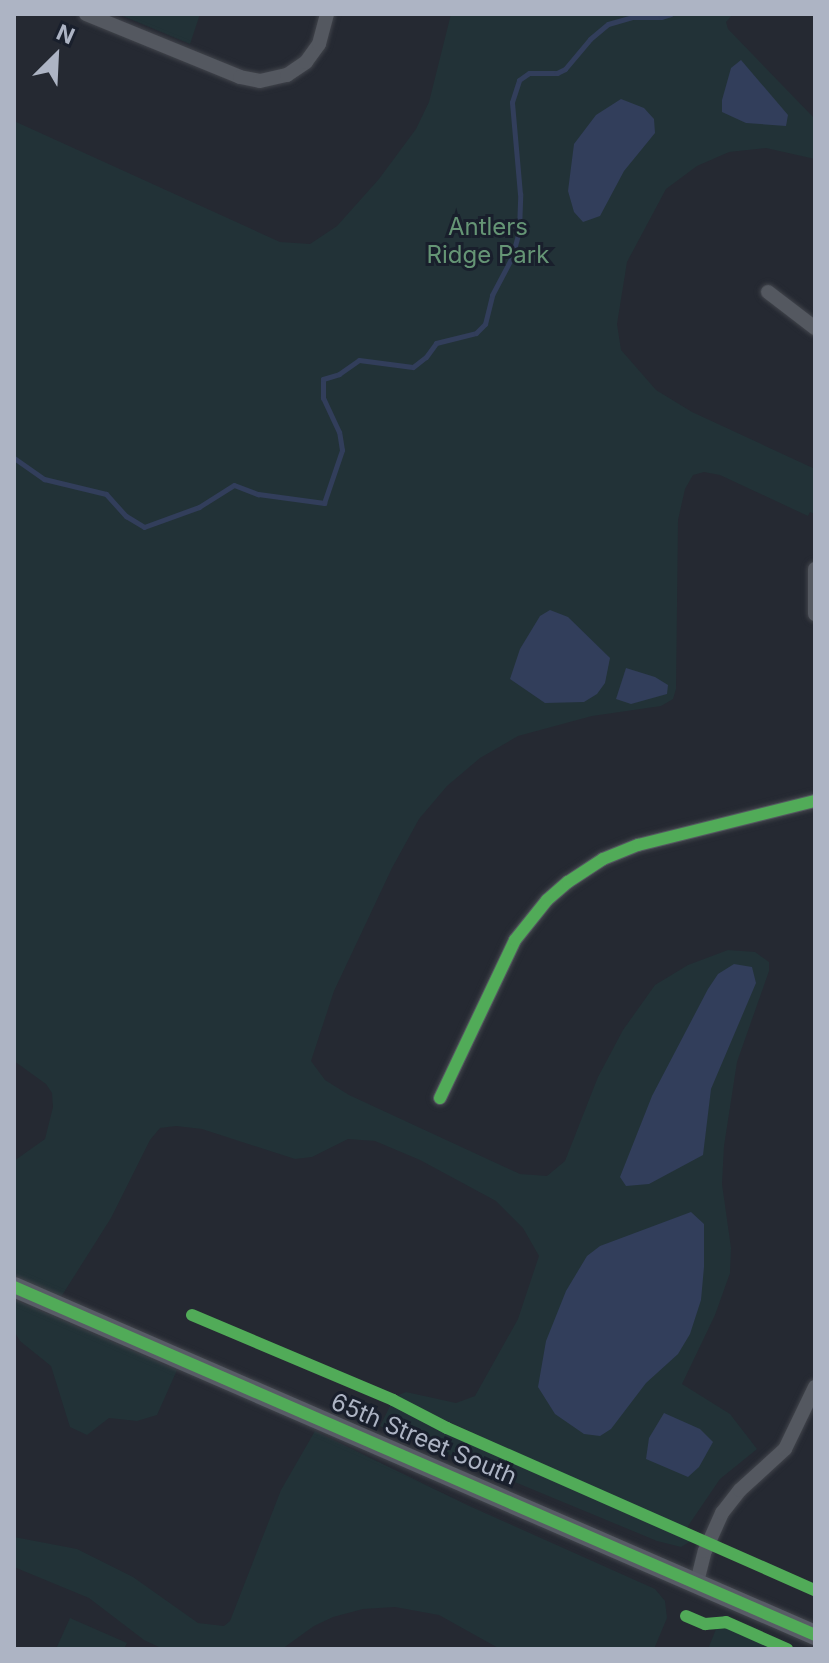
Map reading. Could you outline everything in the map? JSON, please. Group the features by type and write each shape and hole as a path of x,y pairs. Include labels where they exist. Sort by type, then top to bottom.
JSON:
{"street":[{"path":"86,14 240,77 260,81 282,77 301,66 319,44 327,14"},
{"path":"768,292 815,328"},
{"path":"815,569 815,614"},
{"path":"440,1098 515,940 539,910 568,882 603,859 638,845 815,801"},
{"name":"65th Street South","path":"14,1287 815,1635"},
{"path":"697,1582 705,1551 722,1513 740,1490 785,1449 815,1387"}],"green space":[{"path":"118,14 200,14 190,44"},
{"name":"Antlers Ridge Park","path":"451,14 733,14 726,22 728,29 815,119 815,159 766,148 729,152 697,166 666,189 627,262 617,324 621,350 656,390 692,412 815,469 815,514 810,512 808,516 720,475 704,472 693,475 685,489 678,520 676,689 673,699 661,706 592,716 518,736 480,758 447,786 419,819 392,868 334,991 311,1061 325,1080 349,1095 520,1174 547,1176 565,1161 598,1077 623,1030 655,985 688,965 728,950 755,952 769,962 769,971 737,1062 724,1146 722,1184 731,1248 730,1273 715,1315 682,1384 730,1414 757,1449 720,1479 686,1529 394,1397 406,1392 456,1403 475,1396 518,1319 539,1256 523,1228 496,1201 420,1160 375,1141 348,1139 312,1157 295,1159 202,1129 160,1128 150,1140 111,1218 61,1297 14,1276 14,1161 45,1139 53,1107 52,1093 46,1084 14,1061 14,121 280,242 310,244 337,226 379,179 416,129 429,102"},
{"path":"16,1300 177,1370 157,1415 137,1421 109,1418 87,1435 70,1427 51,1366 20,1341 14,1331"},
{"path":"391,1404 691,1541 681,1547 657,1541 380,1426"},
{"path":"315,1431 467,1505 655,1589 665,1601 667,1618 654,1649 500,1649 439,1615 395,1607 363,1609 333,1617 314,1626 282,1649 163,1649 144,1640 89,1598 14,1567 14,1537 77,1549 133,1577 198,1623 224,1626 230,1621 281,1490"},
{"path":"70,1618 127,1643 124,1649 56,1649"},
{"path":"718,1624 730,1628 778,1649 708,1649"}],"water":[{"path":"741,60 788,115 786,126 746,123 722,112 722,100 731,68"},
{"path":"621,99 644,108 654,119 655,133 624,171 600,216 583,222 574,212 568,191 574,144 596,115"},
{"path":"550,610 568,617 610,658 605,683 597,694 584,702 545,703 510,679 520,649 540,616"},
{"path":"626,668 655,677 668,685 667,694 631,704 616,699"},
{"path":"734,964 752,967 756,983 711,1089 703,1155 649,1184 626,1186 620,1177 652,1096 708,989 718,974"},
{"path":"691,1212 704,1224 704,1267 701,1300 690,1334 678,1354 646,1383 611,1429 600,1436 584,1434 555,1414 538,1387 546,1341 566,1291 587,1256 600,1246"},
{"path":"664,1413 700,1429 713,1442 699,1467 688,1477 646,1459 649,1438"}],"waterway":[{"path":"14,458 44,479 106,494 126,516 144,527 199,507 234,485 258,494 324,503 342,450 339,432 323,398 323,379 339,374 359,360 413,367 426,357 436,343 476,333 485,324 492,295 512,257 519,231 520,194 512,102 519,80 529,73 557,73 565,69 590,39 608,24 632,17 671,14"}],"cycle path":[{"path":"440,1098 515,940 547,900 568,882 603,859 638,845 815,801"},
{"path":"14,1287 815,1635"},
{"path":"192,1315 393,1400 447,1428 815,1590"},
{"path":"686,1616 705,1624 726,1622 787,1649"}]}
